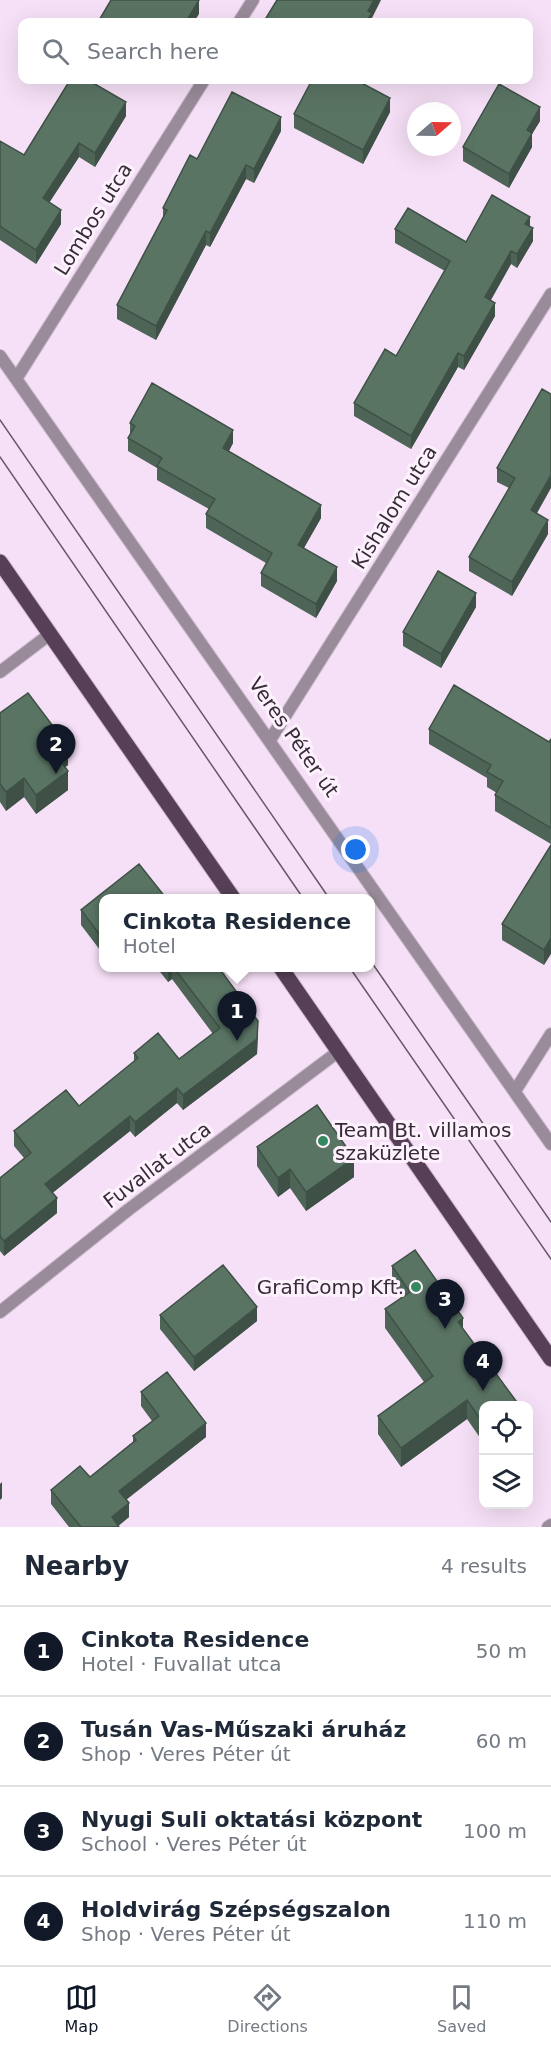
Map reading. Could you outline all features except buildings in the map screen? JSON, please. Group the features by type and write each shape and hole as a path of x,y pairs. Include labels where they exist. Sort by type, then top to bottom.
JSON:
{"main road":[{"path":"0,562 230,894"},
{"path":"284,972 551,1359"}],"street":[{"path":"242,18 253,0"},
{"name":"Lombos utca","path":"16,379 201,84"},
{"name":"Kishalom utca","path":"270,740 551,294"},
{"name":"Veres Péter út","path":"0,356 551,1144"},
{"path":"0,672 50,634"},
{"path":"515,1091 551,1034"},
{"name":"Fuvallat utca","path":"0,1312 128,1210 339,1051"}],"tram line":[{"path":"0,420 326,894"},
{"path":"0,457 300,894"},
{"path":"375,967 551,1222"},
{"path":"353,972 551,1259"}],"place":[{"name":"Tusán Vas-Műszaki áruház","path":"56,774"},
{"name":"Cinkota Residence","path":"237,1041"},
{"name":"Team Bt. villamos szaküzlete","path":"323,1141"},
{"name":"GrafiComp Kft.","path":"416,1287"},
{"name":"Nyugi Suli oktatási központ","path":"445,1329"},
{"name":"Holdvirág Szépségszalon","path":"483,1391"}]}
